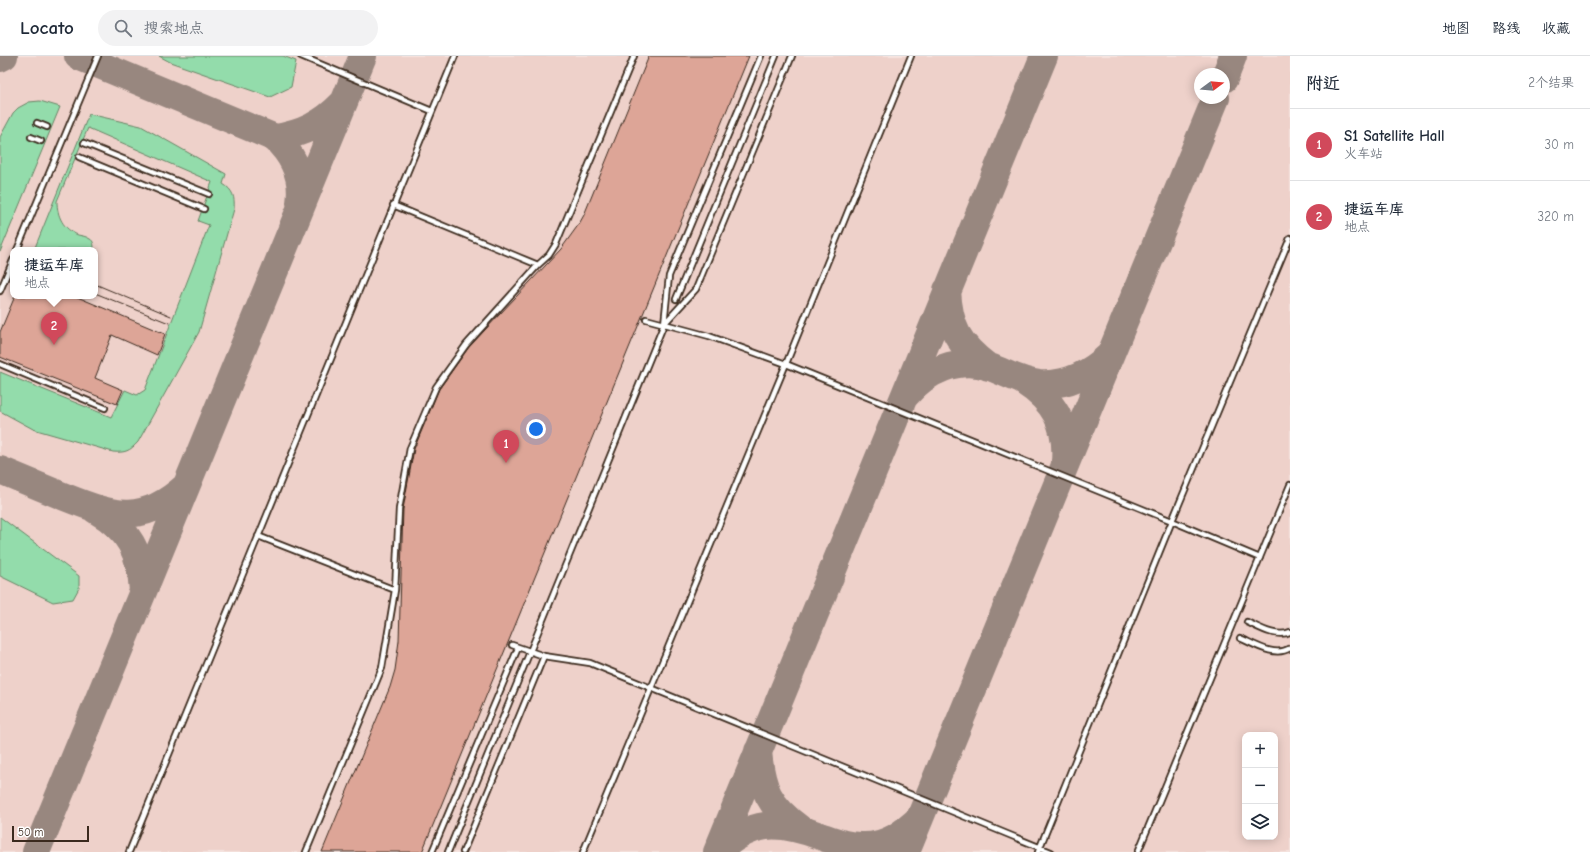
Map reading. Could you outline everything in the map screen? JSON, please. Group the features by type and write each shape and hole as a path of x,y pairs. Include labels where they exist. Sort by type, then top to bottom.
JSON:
{"lane":[{"path":"18,247 98,56"},
{"path":"300,56 432,111"},
{"path":"129,852 455,56"},
{"path":"306,852 382,668 395,590 399,509 410,448 436,387 466,345 538,265 549,255 556,244 634,56"},
{"path":"448,852 664,324 669,276 761,56"},
{"path":"676,299 776,56"},
{"path":"664,324 696,289 792,56"},
{"path":"583,852 786,364 911,56"},
{"path":"37,123 47,127"},
{"path":"31,137 41,141"},
{"path":"84,143 209,194"},
{"path":"79,157 204,208"},
{"path":"393,205 538,265"},
{"path":"1039,850 1172,520 1290,238"},
{"path":"0,291 10,267"},
{"path":"646,319 709,336 786,364 1172,520 1260,558"},
{"path":"0,364 105,408"},
{"path":"1138,852 1290,485"},
{"path":"258,536 395,590"},
{"path":"1248,622 1277,633 1285,634 1290,632"},
{"path":"1240,638 1273,651 1281,652 1290,648"},
{"path":"512,645 544,656 590,663 651,687 1039,850 1051,852"},
{"path":"432,852 518,648"},
{"path":"463,852 544,656"}],"shaded area":[{"path":"0,56 1290,56 1290,852 0,852"}],"green space":[{"path":"159,56 283,56 296,61 291,87 270,97 170,62"},
{"path":"40,101 60,107 0,252 0,137 13,113 18,108 29,102"},
{"path":"89,114 141,126 226,174 223,184 233,194 234,209 199,332 138,442 127,451 113,452 33,429 0,411 0,372 111,417 125,390 137,395 145,390 209,225 198,221 212,182 88,128 57,201 57,207 65,226 78,235 87,237 94,243 94,247 35,247"},
{"path":"0,517 79,576 79,588 73,599 53,602 0,576"}],"building":[{"path":"649,56 749,56 422,852 322,852 390,687 395,670 399,641 403,509 414,449 439,389 469,347 561,249 579,224"},
{"path":"14,299 82,299 165,334 157,355 112,335 95,378 123,390 117,404 0,357 0,332"}],"taxiway":[{"path":"0,58 4,56"},
{"path":"78,56 275,138 287,152 296,168 300,184 300,203"},
{"path":"36,852 363,56"},
{"path":"717,852 1044,56"},
{"path":"1228,68 1233,56"},
{"path":"275,138 294,134 312,127 335,111 342,104"},
{"path":"906,852 1214,104"},
{"path":"947,290 950,315 957,334 969,351 988,367"},
{"path":"906,395 923,379 944,368 955,365 966,363 978,364 1026,381 1039,384 1049,384 1068,381 1078,377 1094,368 1110,355"},
{"path":"1023,381 1043,397 1051,405 1057,415 1064,436 1065,462"},
{"path":"0,470 83,504 114,513 128,514 142,512 156,507 171,498 186,486"},
{"path":"96,510 117,525 131,543 139,565 143,591"},
{"path":"758,751 761,776 768,795 780,812 799,828"},
{"path":"717,852 729,841 742,834 753,829 766,826 791,827 847,845 858,846 880,844 895,838 920,818"}],"tram line":[{"path":"98,285 171,316"},
{"path":"98,294 169,323"}],"place":[{"name":"捷运车库","path":"54,345"},
{"name":"S1 Satellite Hall","path":"506,463"}]}
